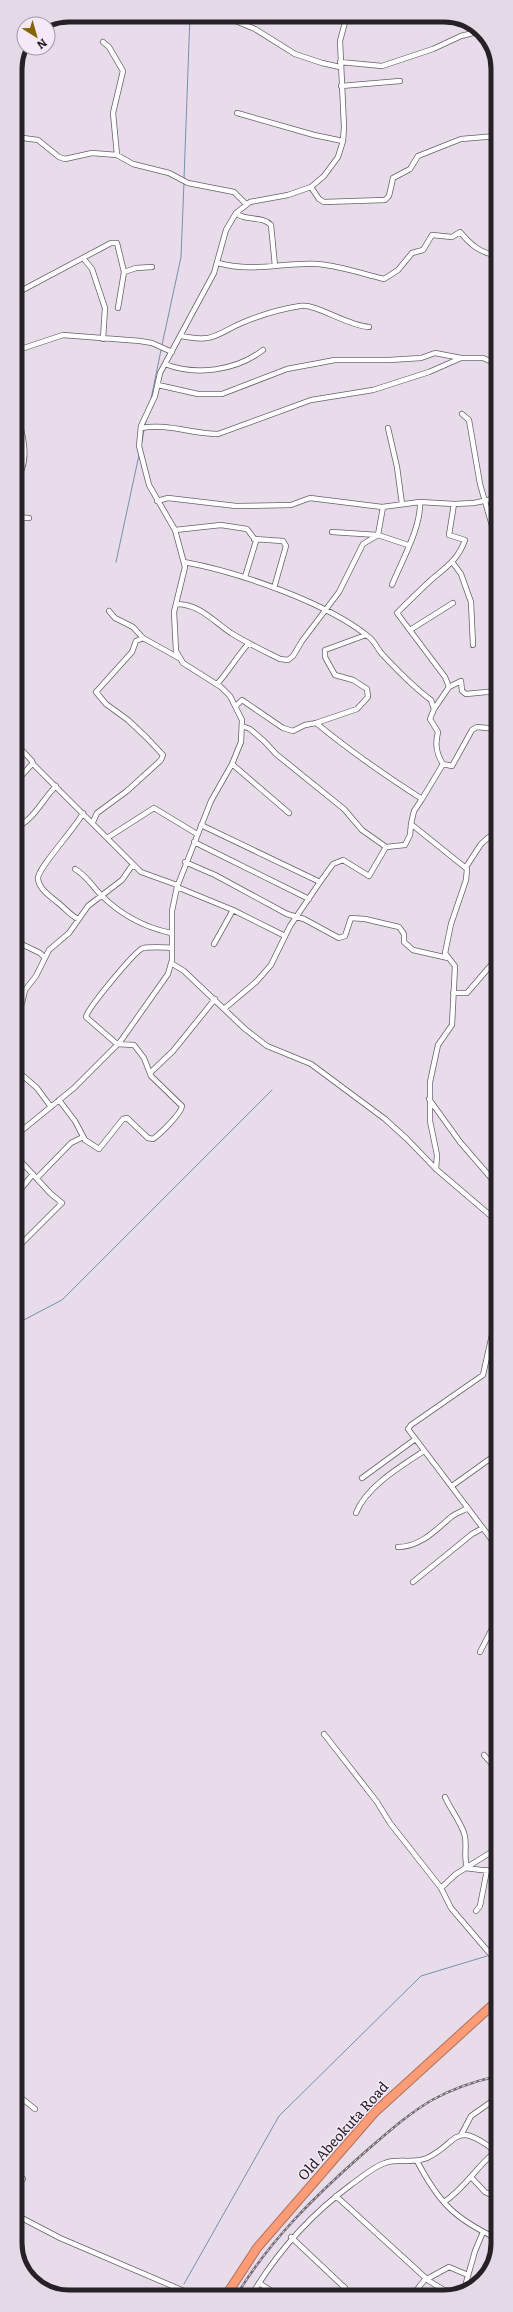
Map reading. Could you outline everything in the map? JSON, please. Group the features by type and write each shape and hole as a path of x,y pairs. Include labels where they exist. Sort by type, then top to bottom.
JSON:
{"highway":[{"name":"Old Abeokuta Road","path":"229,2290 257,2248 375,2112 491,2006"}],"street":[{"path":"238,22 255,29 295,54 322,63 382,66 433,49 461,36 474,33"},
{"path":"22,1131 74,1088 117,1044 168,974 172,963 171,933 177,886 185,862 211,801 232,764 241,742 242,726 236,706 230,696 217,684 183,663 176,651 174,612 183,581 184,562 174,530 149,485 139,446 141,428 155,396 165,364 218,263 226,230 236,213 246,204 259,199 288,195 311,187 324,176 332,165 343,141 340,41 345,22"},
{"path":"103,42 108,47 123,71 113,113 117,155"},
{"path":"341,86 400,81"},
{"path":"237,113 314,135 343,141"},
{"path":"311,187 319,199 324,202 385,200 389,196 393,178 410,169 418,156 466,138 491,136"},
{"path":"22,139 38,140 58,158 65,159 92,153 117,155 133,164 169,173 188,183 234,192 246,204"},
{"path":"236,213 241,218 264,220 271,224 275,266"},
{"path":"218,263 258,269 275,266 318,264 344,268 384,279 398,270 412,253 423,250 432,235 452,237 460,232 469,243 488,255 491,255"},
{"path":"22,290 84,259 111,243 117,243 120,248 124,272 118,308"},
{"path":"84,259 92,269 105,308 103,338"},
{"path":"124,272 136,268 152,266"},
{"path":"181,336 204,340 226,333 245,322 306,305 334,318 369,327"},
{"path":"22,349 63,335 152,343 172,352"},
{"path":"165,364 180,370 218,370 253,357 263,350"},
{"path":"158,385 211,395 234,391 251,382 287,369 335,360 389,360 421,358 435,353 461,358 483,358 491,361"},
{"path":"141,428 167,426 205,434 218,434 311,400 373,390 429,372 461,358"},
{"path":"462,414 469,420 473,437 474,456 484,502 491,524"},
{"path":"388,428 397,467 402,504"},
{"path":"22,440 22,458"},
{"path":"158,501 166,498 236,506 278,506 291,505 310,498 384,507 420,502 454,504 484,502 491,500"},
{"path":"392,585 417,526 420,502"},
{"path":"449,687 445,677 397,613 453,563 461,551 465,540 449,535 454,504"},
{"path":"176,604 195,607 249,643 280,659 288,660 293,656 324,610 339,592 363,544 378,535 384,507"},
{"path":"22,518 29,518"},
{"path":"174,530 200,526 237,527 247,529 256,541 245,577"},
{"path":"332,532 378,535 408,545"},
{"path":"254,539 283,541 286,546 274,588"},
{"path":"184,562 245,577 324,610 366,635 422,693 431,700 434,709"},
{"path":"453,563 462,574 471,602 473,645"},
{"path":"410,630 453,603"},
{"path":"109,611 115,618 133,627 143,638 179,658"},
{"path":"236,706 242,700 283,728 293,731 305,725 316,723 357,709 368,697 367,689 353,680 335,675 325,657 326,650 366,635"},
{"path":"93,822 97,813 127,790 162,758 161,752 147,738 128,720 106,704 96,692 132,652 136,641 143,638"},
{"path":"217,684 229,672 240,652 249,643"},
{"path":"491,692 466,694 462,691 461,681 449,687 434,709 430,718 438,732 435,742 437,754 443,764 452,766 472,730 477,727 491,728"},
{"path":"316,723 348,749 365,759 422,799"},
{"path":"242,726 250,729 276,754 344,809 362,830 386,847 405,845 410,835 414,811 443,764"},
{"path":"22,750 33,764 93,822 141,872 233,910 286,936"},
{"path":"22,776 33,764"},
{"path":"232,764 290,813"},
{"path":"22,825 34,814 45,797 56,786"},
{"path":"107,838 154,808 197,834"},
{"path":"78,919 45,892 38,878 39,874 55,850 69,834 83,813"},
{"path":"411,824 466,867"},
{"path":"201,825 320,882"},
{"path":"436,1169 437,1155 431,1133 429,1099 431,1071 438,1045 452,1025 455,966 445,953 451,924 466,880 466,867 481,844 488,837 491,837"},
{"path":"194,842 309,899"},
{"path":"225,1008 256,982 270,965 296,917 332,864 343,860 369,876 386,847"},
{"path":"185,862 215,875 280,910 342,938 345,936 351,918 355,917 399,927 404,934 404,942 413,950 448,958"},
{"path":"22,1001 25,990 36,976 49,950 69,933 88,906 122,880 132,867 135,866"},
{"path":"75,869 87,876 102,896 130,919 154,929 171,933"},
{"path":"214,944 233,910"},
{"path":"22,944 40,952 45,958"},
{"path":"59,1100 75,1121 83,1137 91,1146 99,1150 125,1118 150,1139 165,1129 182,1106 154,1080 144,1058 134,1044 117,1044 86,1017 138,952 146,947 171,948"},
{"path":"172,963 184,971 200,988 215,999 245,1029 266,1046 310,1064 354,1095 407,1139 436,1169 491,1216"},
{"path":"453,993 467,993 491,965"},
{"path":"150,1073 172,1051 215,999"},
{"path":"22,1074 37,1088 51,1107"},
{"path":"429,1099 460,1142 491,1178"},
{"path":"22,1189 71,1143 83,1137"},
{"path":"22,1162 50,1193 62,1203 22,1243"},
{"path":"491,1342 484,1375 411,1425 408,1432 452,1486 491,1539"},
{"path":"362,1478 414,1440"},
{"path":"356,1513 361,1504 384,1478 424,1451"},
{"path":"452,1486 491,1458"},
{"path":"398,1547 405,1547 422,1540 452,1517 468,1508"},
{"path":"413,1582 472,1534 483,1528"},
{"path":"480,1652 491,1631"},
{"path":"324,1734 377,1802 390,1823 440,1888 451,1908 491,1955"},
{"path":"484,1755 491,1763"},
{"path":"445,1797 452,1813 465,1834 464,1856 466,1868"},
{"path":"440,1888 466,1868 491,1852"},
{"path":"466,1868 491,1871"},
{"path":"476,1911 480,1906 487,1870"},
{"path":"22,2099 35,2109"},
{"path":"461,2135 471,2116 491,2102"},
{"path":"255,2290 292,2238 336,2196 366,2173 385,2162 417,2161 427,2158 452,2138 461,2135 480,2139 491,2146"},
{"path":"444,2202 456,2195 472,2178 484,2160 491,2155"},
{"path":"417,2161 444,2202 460,2219 491,2236"},
{"path":"472,2178 485,2192 491,2195"},
{"path":"336,2196 427,2279 444,2290"},
{"path":"22,2218 60,2238 182,2290"},
{"path":"465,2285 474,2251 483,2232"},
{"path":"292,2238 345,2288 342,2290"},
{"path":"417,2290 427,2279 449,2267 468,2275"},
{"path":"259,2283 270,2290"}],"waterway":[{"path":"184,179 190,22"},
{"path":"162,345 181,257 184,182"},
{"path":"151,399 161,350"},
{"path":"145,425 147,418"},
{"path":"142,442 144,430"},
{"path":"116,562 139,455"},
{"path":"22,1321 62,1300 272,1090"},
{"path":"184,2284 279,2116 421,1976 487,1956"}],"railway":[{"path":"240,2290 263,2256 294,2220 329,2185 389,2131 432,2100 448,2092 491,2078"}]}
